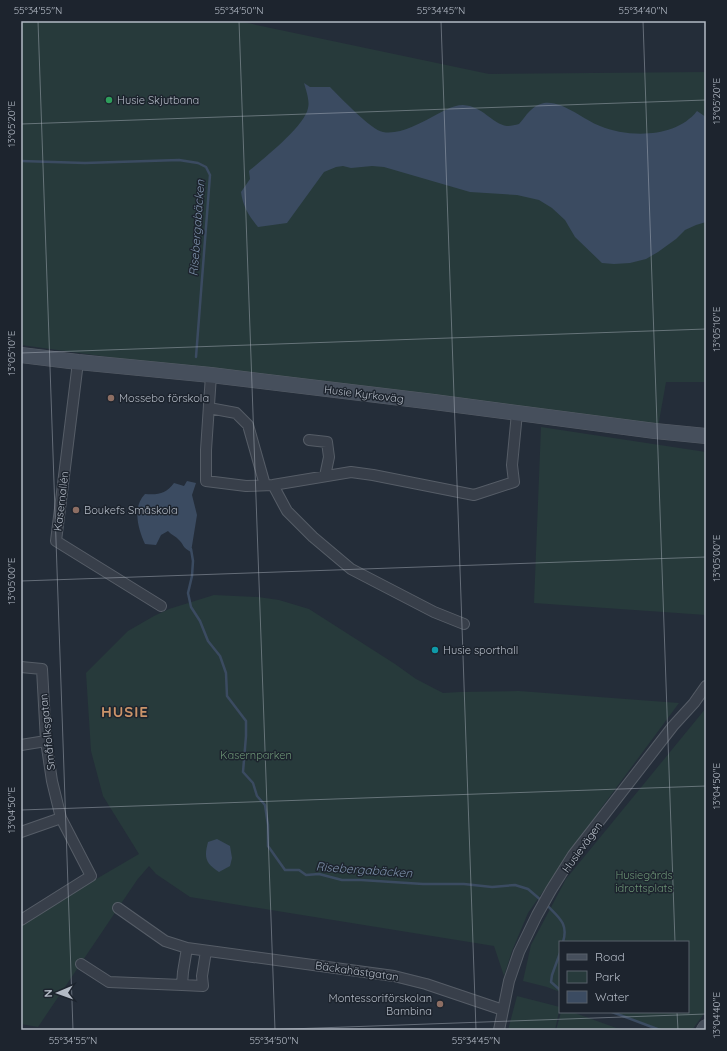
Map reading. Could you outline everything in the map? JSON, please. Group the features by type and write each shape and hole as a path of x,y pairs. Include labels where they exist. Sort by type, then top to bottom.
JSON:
{"street":[{"name":"Husie Kyrkoväg","path":"21,355 211,375 659,432 706,436"},
{"name":"Kasernallén","path":"78,362 56,541 161,606"},
{"path":"211,375 206,450 206,481 246,486 269,485 351,472 474,495 514,482 512,466 517,413"},
{"path":"209,408 236,413 248,425 269,485 287,510 313,537 351,569 434,612 464,624"},
{"path":"309,440 327,442 329,457 324,476"},
{"name":"Småfolksgatan","path":"21,667 42,669 46,741 52,782 61,818 92,876 21,920"},
{"name":"Husievägen","path":"499,1030 509,981 537,915 551,890 574,856 673,726 694,703 706,686"},
{"path":"21,745 46,741"},
{"path":"21,832 61,818"},
{"name":"Bäckahästgatan","path":"118,908 165,941 188,948 394,976 426,984 503,1010"},
{"path":"182,985 185,959 188,948"},
{"path":"81,964 109,982 203,986 202,976 206,951"}],"green space":[{"path":"21,21 238,21 489,74 706,72 706,382 666,382 658,427 488,409 21,345"},
{"path":"541,427 706,452 706,615 534,603"},
{"name":"Kasernparken","path":"214,595 258,597 279,600 309,609 416,679 443,693 519,691 679,703 602,807 528,913 512,951 504,976 494,946 190,897 156,874 149,866 137,880 38,1027 21,1024 21,923 139,854 103,796 91,751 86,673 128,631 169,609"},
{"name":"Husiegårds idrottsplats","path":"706,708 706,1011 692,1030 660,1030 615,1013 689,1013 689,941 559,941 559,992 523,981 531,945 566,879"},
{"path":"517,996 559,1007 555,1030 508,1030"},
{"path":"561,1013 575,1013 622,1030 556,1030"}],"water":[{"path":"304,83 310,87 330,87 371,126 383,132 389,133 409,128 447,109 463,105 476,108 502,125 512,126 519,124 530,111 540,104 558,104 600,126 624,133 638,134 665,131 688,120 697,111 706,117 706,222 685,230 676,239 646,259 630,263 602,263 575,237 565,220 552,208 539,200 517,195 470,192 384,167 372,166 351,168 343,166 324,172 287,223 258,227 247,211 241,192 250,179 249,171 292,133 305,115 308,108 308,96"},
{"path":"187,481 196,483 192,495 197,515 191,552 168,531 161,535 156,545 145,544 138,525 137,512 141,499 145,494 158,494 165,492 174,483 184,486"},
{"path":"217,839 230,846 232,858 230,866 219,872 208,863 206,856 208,842"}],"waterway":[{"name":"Risebergabäcken","path":"21,161 85,163 179,160 198,163 206,167 210,175 196,357"},
{"name":"Risebergabäcken","path":"191,549 193,561 192,576 188,593 191,607 200,621 208,641 220,656 226,673 227,696 246,721 243,772 253,783 257,796 265,805 268,825 268,846 285,870 299,870 306,875 319,874 342,880 423,884 464,884 492,887 515,885 528,889 542,901"},
{"name":"Risebergabäcken","path":"546,904 563,925 565,930 563,941"},
{"name":"Risebergabäcken","path":"559,956 551,982 559,989"},
{"name":"Risebergabäcken","path":"615,1013 660,1030"}],"place":[{"name":"Husie Skjutbana","path":"109,100"},
{"name":"Mossebo förskola","path":"111,398"},
{"name":"Boukefs Småskola","path":"76,510"},
{"name":"Husie sporthall","path":"435,650"},
{"name":"Montessoriförskolan Bambina","path":"440,1004"}],"district":[{"name":"HUSIE","path":"125,712"}]}
